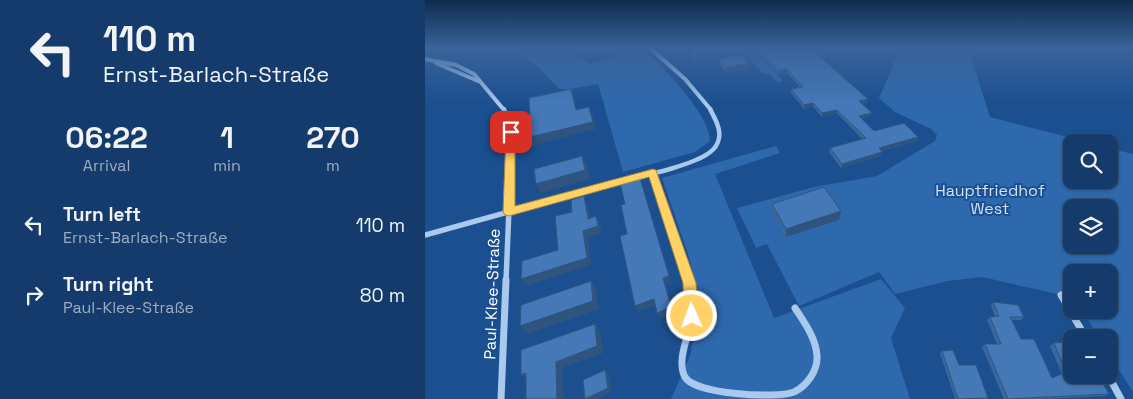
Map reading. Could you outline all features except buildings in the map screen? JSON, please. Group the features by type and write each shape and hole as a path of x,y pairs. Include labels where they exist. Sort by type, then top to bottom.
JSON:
{"street":[{"name":"Paul-Klee-Straße","path":"448,67 479,80 502,105 508,120 511,146 501,399"},
{"path":"425,235 653,172 709,154 717,146 721,138 720,127 693,87 673,67"},
{"path":"653,172 689,283 692,316 681,367 683,375 688,381 719,390 761,394 793,392 811,378 817,363 811,336 795,308"},
{"path":"1061,295 1081,329"},
{"path":"1112,384 1121,399"}],"green space":[{"path":"537,67 662,67 694,104 708,130 710,141 695,152 623,172 598,84 559,89"},
{"path":"757,67 770,67 783,81 778,83 770,74 762,73"},
{"name":"Hauptfriedhof West","path":"893,67 974,67 990,117 1063,136 1063,189 1118,189 1118,150 1133,154 1133,392 1118,368 1118,329 1094,329 1088,319 1118,319 1118,264 1063,264 1063,295 982,277 947,281 895,294 879,272 799,306 767,244 756,248 737,208 814,187 877,176 935,141 937,135 931,129 895,112 879,98"},
{"path":"776,146 780,153 715,174 774,318 881,279 905,308 891,338 910,399 671,399 690,356 700,303 689,257 662,178"}],"route":[{"path":"511,132 509,212 653,172 689,283 692,316"}]}
